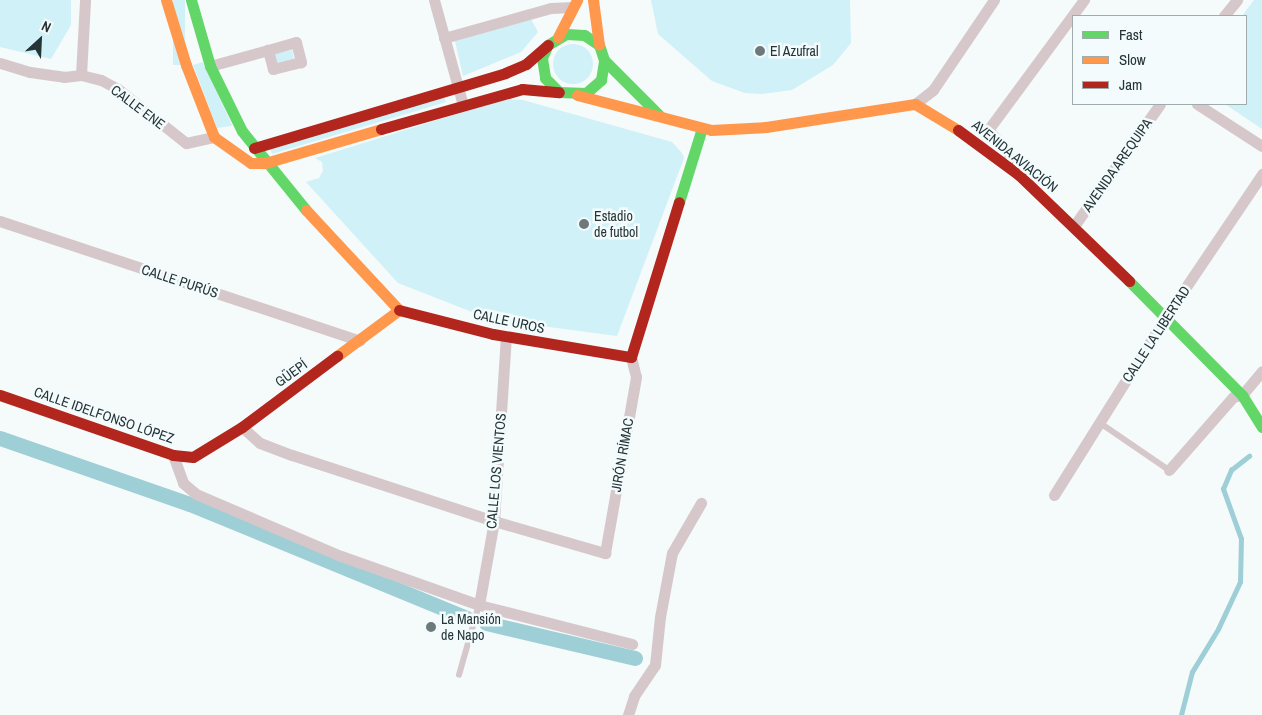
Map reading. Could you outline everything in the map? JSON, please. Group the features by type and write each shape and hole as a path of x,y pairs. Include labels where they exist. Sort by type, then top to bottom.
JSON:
{"street":[{"path":"81,75 85,0"},
{"path":"166,0 186,65 214,136 251,163 265,163 522,89 577,95 702,128 766,127 915,104 933,90 994,0"},
{"path":"191,0 210,66 242,131 265,163 288,190 399,310"},
{"path":"434,0 463,105"},
{"path":"577,95 595,87 604,70 604,60 599,45 592,0"},
{"path":"1080,13 1084,0"},
{"path":"1225,15 1236,0"},
{"path":"444,38 574,3"},
{"path":"254,148 458,88 526,64 558,37 574,3"},
{"path":"1019,175 1006,149 988,130 1072,23"},
{"path":"558,37 575,33 599,45"},
{"path":"210,66 296,42 301,62 273,69 268,50"},
{"path":"546,49 542,58 545,78 559,92"},
{"path":"604,60 663,119"},
{"name":"CALLE ENE","path":"0,63 64,77 81,75 118,89 186,143 206,136 214,136"},
{"name":"AVENIDA AVIACIÓN","path":"915,104 948,122 1019,175 1074,226 1242,395 1262,427"},
{"name":"AVENIDA AREQUIPA","path":"1074,226 1159,105"},
{"path":"1199,105 1262,146"},
{"path":"631,357 702,128"},
{"path":"214,136 242,131"},
{"path":"288,190 283,167 289,155"},
{"name":"CALLE LA LIBERTAD","path":"1054,495 1165,318 1262,174"},
{"name":"CALLE PURÚS","path":"0,221 360,341"},
{"name":"CALLE UROS","path":"399,310 506,337 615,356 631,357"},
{"name":"GÜEPÍ","path":"198,455 242,427 360,341 399,310"},
{"name":"CALLE LOS VIENTOS","path":"479,606 494,521 506,337"},
{"name":"JIRÓN RÍMAC","path":"494,521 605,553 636,377 631,357"},
{"path":"1169,470 1232,397 1242,395 1262,371"},
{"name":"CALLE IDELFONSO LÓPEZ","path":"0,395 173,455 186,458 198,455"},
{"path":"242,427 260,443 494,521"},
{"path":"173,455 183,483 196,494 341,556 479,606 632,644"},
{"path":"628,715 634,696 655,665 660,617 672,553 701,504"}],"lane":[{"path":"1099,422 1169,470"},
{"path":"459,675 479,606"}],"shaded area":[{"path":"0,0 71,0 71,25 51,59 0,47"},
{"path":"173,0 185,0 185,65 173,65"},
{"name":"El Azufral","path":"651,0 850,0 851,43 833,65 792,90 762,94 745,93 712,81 658,34"},
{"path":"1254,0 1262,0 1262,129 1226,105 1247,105 1247,15 1243,15"},
{"path":"531,19 538,32 521,52 463,76 455,41"},
{"path":"573,44 587,50 593,64 587,78 573,84 559,78 553,64 559,50"},
{"path":"292,50 294,60 274,64 272,54"},
{"path":"203,62 231,126 217,128 193,65"},
{"path":"444,97 446,102 272,154 270,148"},
{"path":"505,99 523,100 672,142 682,153 684,158 617,336 490,319 398,283 306,182 319,178 323,171 322,162 315,158"}],"waterway":[{"path":"0,438 190,504 466,618"},
{"path":"1181,715 1192,672 1218,629 1240,582 1241,539 1223,489 1231,470 1249,456"},
{"path":"486,623 635,658"}],"traffic: fast":[{"path":"191,0 210,66 242,131 306,210"},
{"path":"546,49 542,58 545,78 559,92 586,93 601,80 604,60 599,45 584,35 566,34 548,45"},
{"path":"604,60 660,116"},
{"path":"679,202 702,128"},
{"path":"1129,281 1242,395 1262,427"}],"traffic: slow":[{"path":"166,0 186,65 214,137 251,163 265,163 381,129"},
{"path":"558,37 577,0"},
{"path":"593,0 599,45"},
{"path":"577,95 711,130 766,127 915,104 958,130"},
{"path":"306,210 399,310"},
{"path":"337,356 399,310"}],"traffic: jam":[{"path":"254,148 505,73 526,64 548,45"},
{"path":"381,129 522,89 559,92"},
{"path":"958,130 1019,175 1129,281"},
{"path":"399,310 493,334 631,357 679,202"},
{"path":"0,395 173,455 193,457 242,427 337,356"}],"place":[{"name":"El Azufral","path":"760,51"},
{"name":"Estadio de futbol","path":"584,224"},
{"name":"La Mansión de Napo","path":"431,627"}]}
